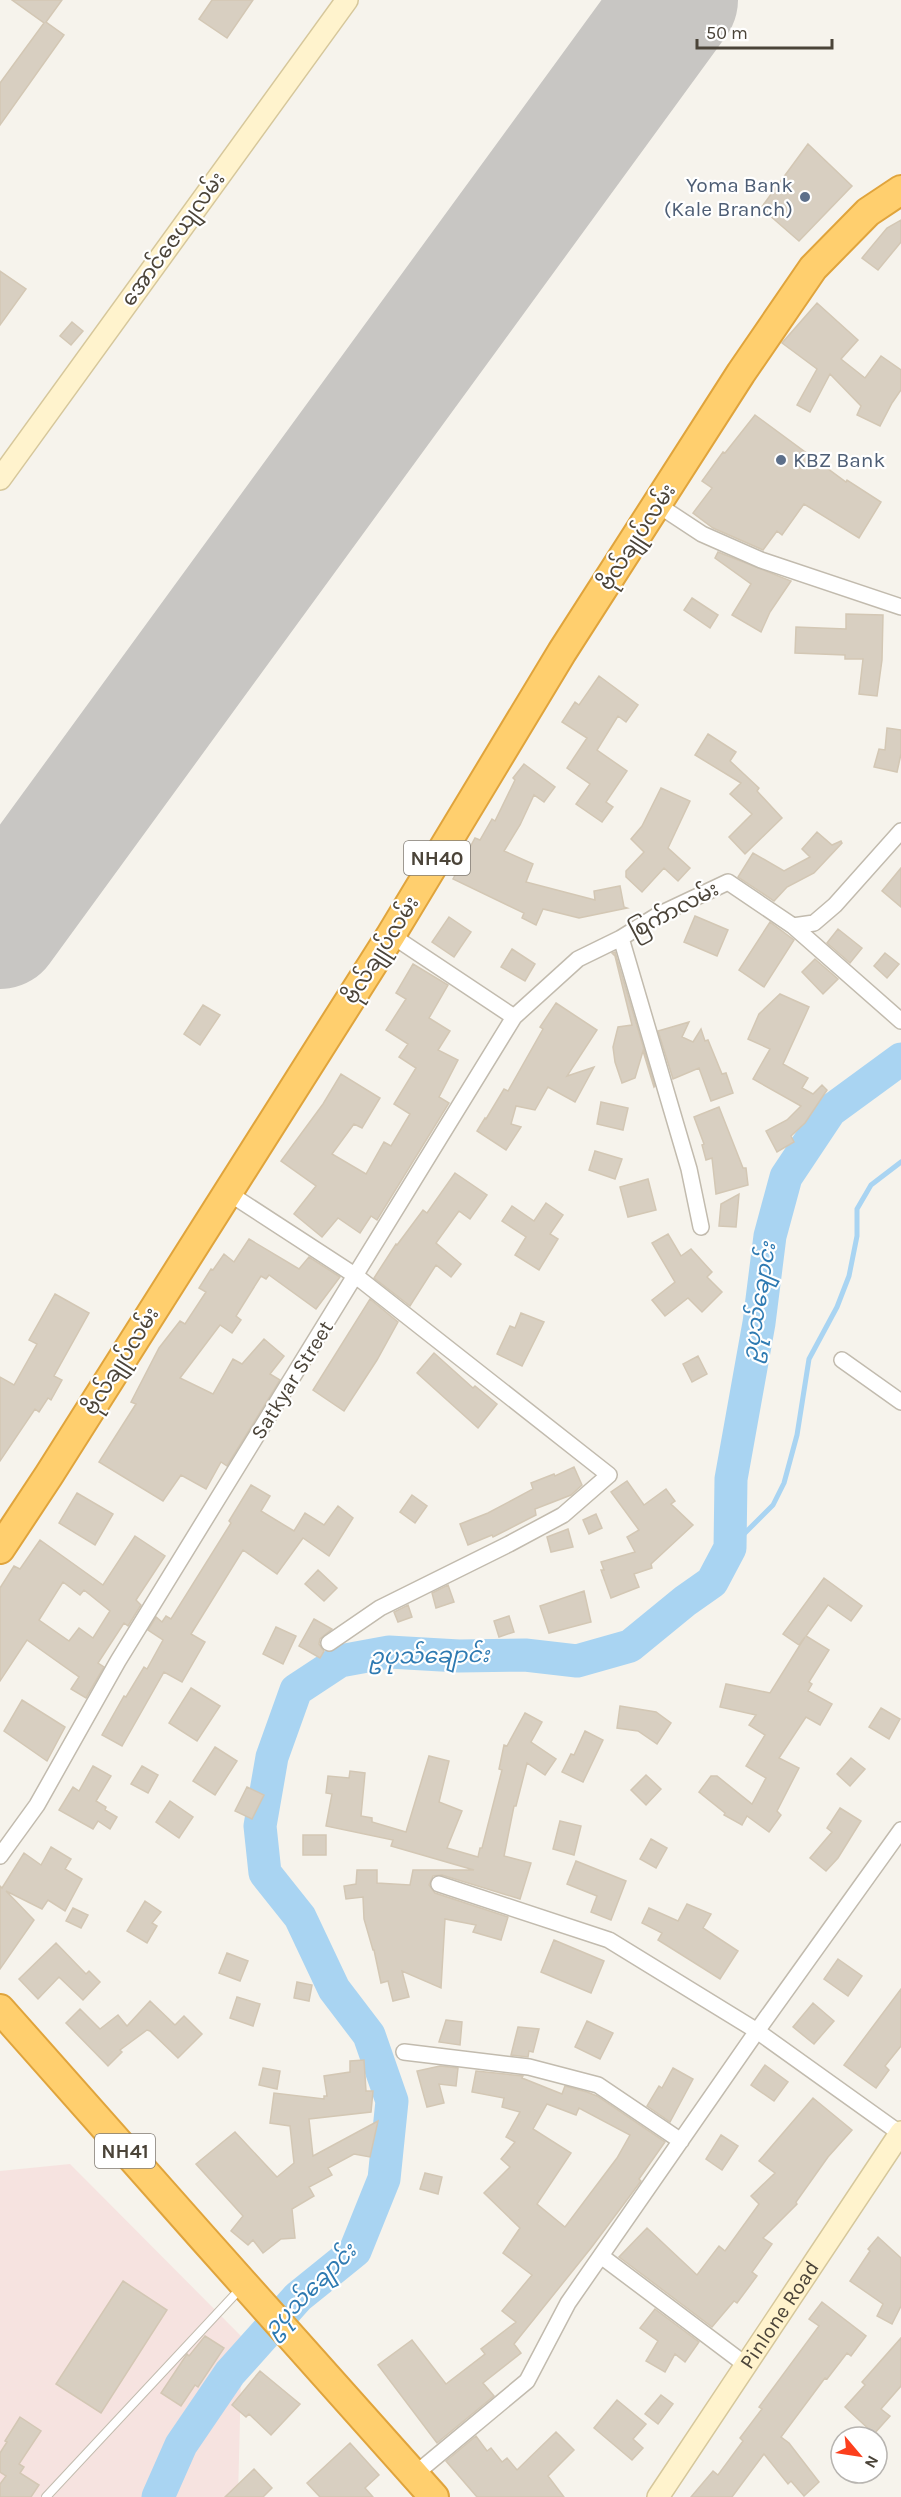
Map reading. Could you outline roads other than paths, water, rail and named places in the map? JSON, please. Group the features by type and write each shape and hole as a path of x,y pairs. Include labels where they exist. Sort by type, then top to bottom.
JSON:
{"highway":[{"name":"ဗိုလ်ချုပ်လမ်း","path":"0,1549 391,935 562,652 741,373 813,268 868,212 901,190"},
{"name":"NH41","path":"0,2009 247,2290 434,2497"}],"street":[{"name":"အောင်ဇေယျလမ်း","path":"0,479 347,0"},
{"path":"658,505 702,534 761,560 901,607"},
{"path":"793,926 814,923 835,905 900,830"},
{"name":"စြက်ာလမ်း","path":"701,1227 689,1169 621,939 658,915 728,882 793,926"},
{"path":"793,926 901,1021"},
{"path":"391,935 514,1017"},
{"name":"Satkyar Street","path":"0,1856 37,1805 118,1661 514,1017 578,959 621,939"},
{"path":"228,1192 356,1276 609,1475 563,1515 510,1544 380,1608 329,1643"},
{"path":"842,1360 901,1402"},
{"path":"414,2475 527,2380 568,2303 757,2031 901,1830"},
{"path":"439,1884 609,1940 757,2031 901,2133"},
{"path":"404,2052 529,2067 598,2085 681,2141"},
{"name":"Pinlone Road","path":"658,2497 901,2133"},
{"path":"601,2256 746,2365"}],"lane":[{"path":"46,2497 247,2290"}],"waterway":[{"name":"ဥပုသ်ချောင်း","path":"158,2497 181,2445 230,2373 298,2297 355,2251 384,2179 392,2101 369,2035 334,1989 300,1917 265,1873 260,1826 272,1757 296,1690 340,1661 389,1652 459,1656 525,1655 577,1661 630,1646 712,1582 730,1548 731,1479 759,1323 770,1236 786,1177 830,1111 901,1059"},
{"path":"730,1548 773,1505 784,1483 797,1435 809,1359 837,1307 849,1276 857,1236 857,1209 871,1185 901,1162"}],"place":[{"name":"Yoma Bank (Kale Branch)","path":"805,197"},
{"name":"KBZ Bank","path":"781,460"}]}
